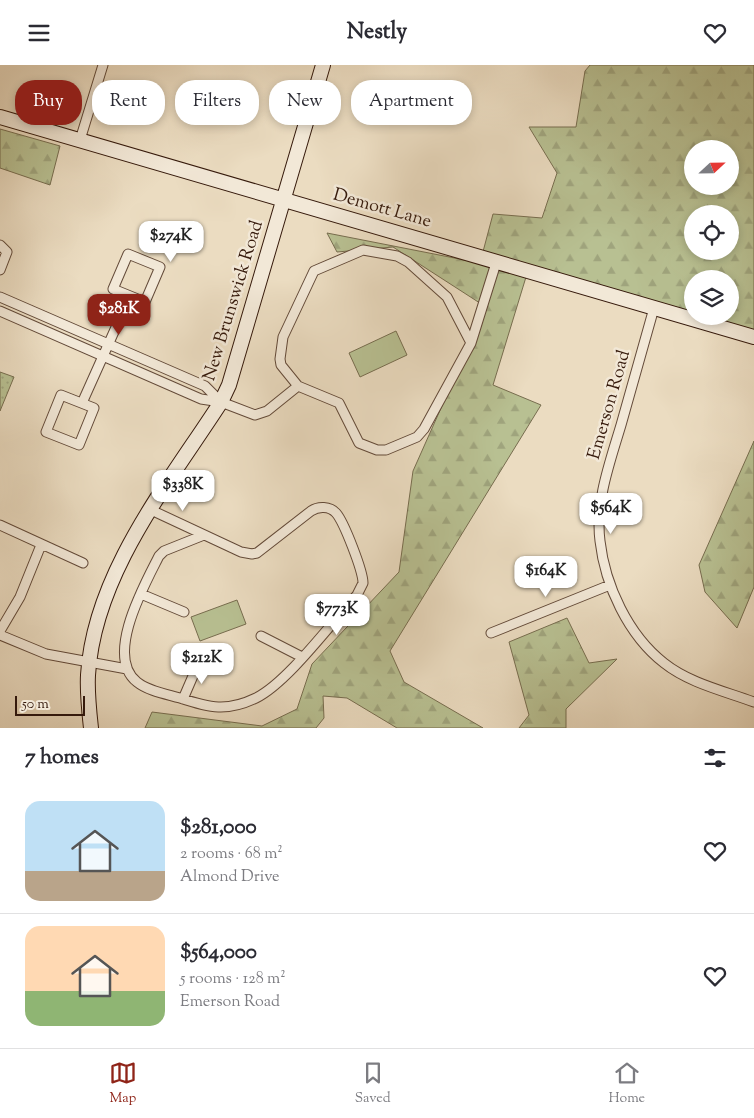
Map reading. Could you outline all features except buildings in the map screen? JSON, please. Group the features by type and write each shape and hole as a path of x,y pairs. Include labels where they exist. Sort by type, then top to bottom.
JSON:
{"street":[{"path":"80,140 103,65"},
{"name":"New Brunswick Road","path":"91,728 88,697 90,662 102,606 109,585 151,510 221,402 234,368 323,65"},
{"name":"Demott Lane","path":"0,117 754,337"},
{"path":"0,245 7,252 0,270"},
{"path":"471,343 447,297 408,262 397,256 363,250 319,267 310,276 283,337 280,352 281,365 298,386 339,403 359,443 377,451 391,449 417,437 424,429 449,387 471,343 496,263"},
{"path":"128,254 160,267 145,302 130,296 113,289 128,254"},
{"path":"82,403 130,296"},
{"path":"0,297 205,386 221,402"},
{"name":"Emerson Road","path":"654,308 604,485 599,540 610,585 630,623 643,641 664,663 701,683 754,702"},
{"path":"0,311 201,399 221,402 255,415 267,411 298,386"},
{"path":"61,395 82,403 94,408 79,445 46,432 61,395"},
{"path":"151,510 241,552 252,554 258,553 315,508 327,508 338,514 356,555 363,583 357,595 271,690 238,706 220,709 183,699 138,683 128,669 126,633 141,594 161,553 204,535"},
{"path":"0,525 83,563"},
{"path":"41,545 20,597 0,633 46,654 128,669"},
{"path":"491,633 610,585"},
{"path":"141,594 184,612"},
{"path":"261,636 302,657"},
{"path":"183,699 199,662"}],"green space":[{"path":"590,65 754,65 754,339 703,325 739,325 739,270 684,270 684,320 526,277 493,385 541,405 390,651 404,682 483,728 397,728 347,698 323,696 324,718 316,728 145,728 152,712 262,726 297,709 312,664 399,572 413,471 486,307 393,247 337,252 327,233 480,263 493,214 542,218 557,173 529,127 576,127 585,71"},
{"path":"0,129 60,146 50,185 0,168"},
{"path":"396,331 407,355 360,377 349,353"},
{"path":"0,372 14,377 0,411"},
{"path":"754,441 754,587 737,628 705,592 699,565"},
{"path":"237,600 246,624 200,641 191,617"},
{"path":"567,618 589,663 617,659 566,709 566,728 519,728 529,715 509,642"}]}
